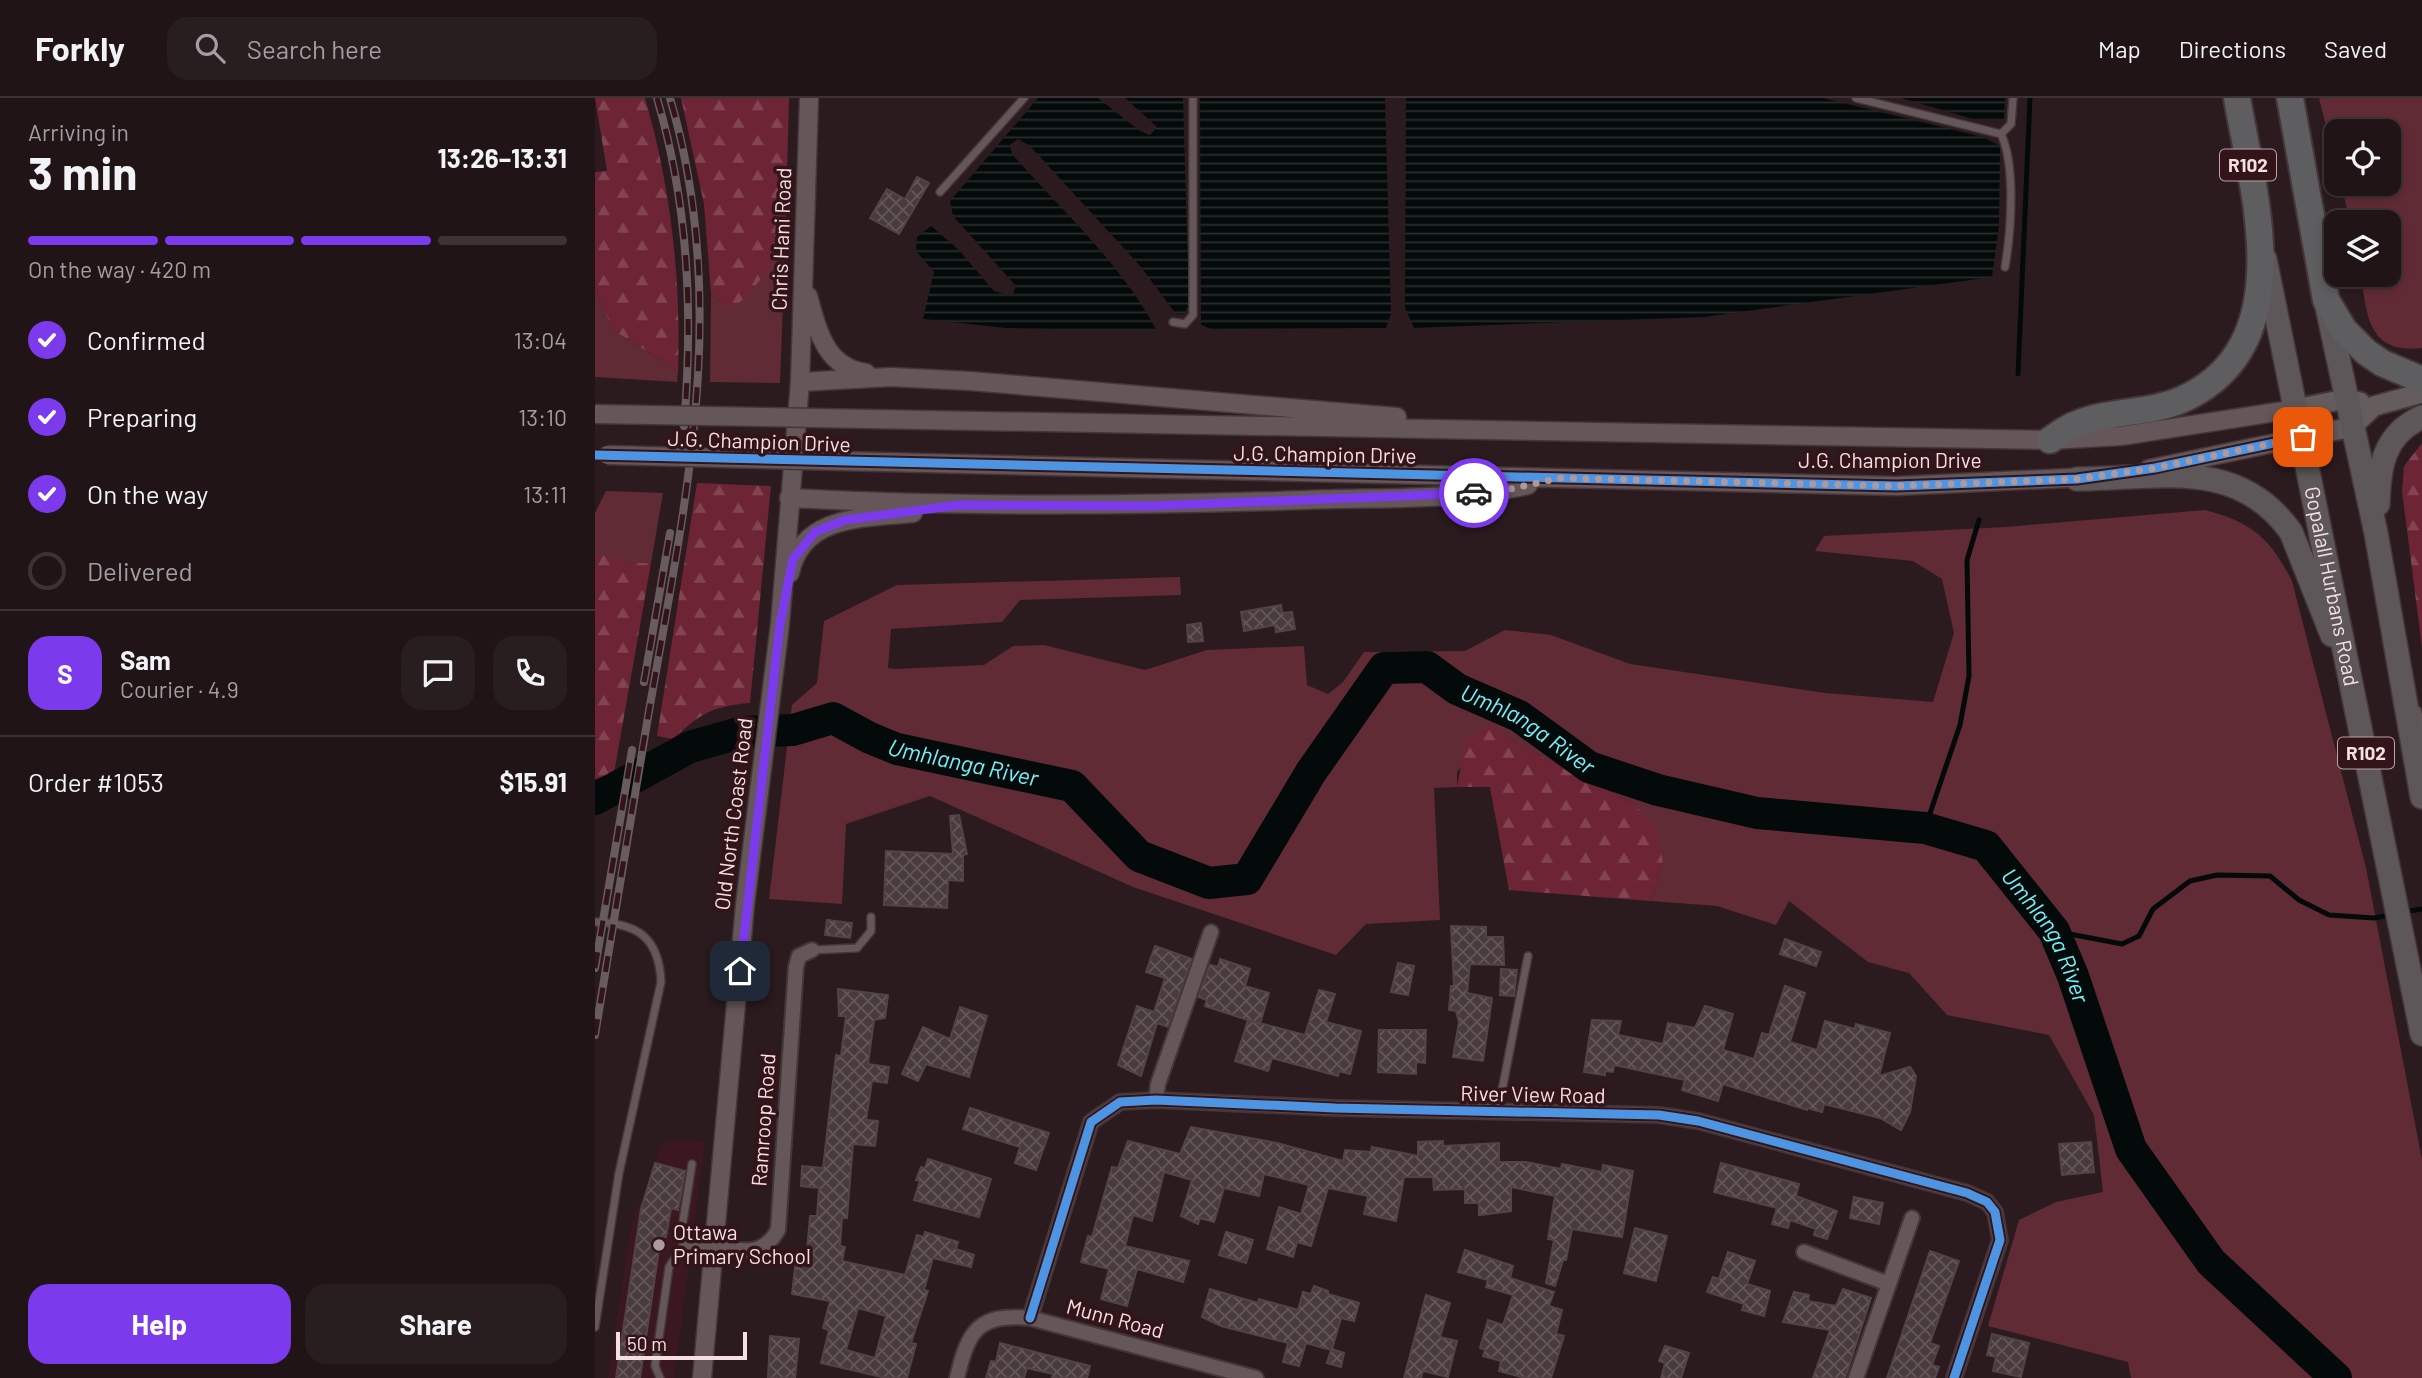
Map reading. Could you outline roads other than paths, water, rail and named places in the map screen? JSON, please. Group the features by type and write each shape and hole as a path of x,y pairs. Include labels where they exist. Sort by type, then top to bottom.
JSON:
{"highway":[{"name":"Gopalall Hurbans Road","path":"2237,98 2260,231"},
{"name":"R102","path":"2290,98 2326,300"},
{"path":"2050,440 2076,424 2183,399 2231,361 2248,336 2256,313 2260,288 2260,231"},
{"path":"2326,300 2344,330 2366,352 2382,363 2422,380"}],"main road":[{"name":"Gopalall Hurbans Road","path":"2260,231 2395,889 2422,1034"},
{"name":"R102","path":"2326,300 2345,399 2376,533 2422,797"},
{"name":"J.G. Champion Drive","path":"2303,437 2352,427 2374,406 2422,393"},
{"name":"J.G. Champion Drive","path":"2296,409 2345,399 2374,406"},
{"path":"2376,533 2379,480 2387,449 2401,430 2422,417"},
{"path":"2077,479 2192,476 2215,479 2252,494 2266,503 2291,532 2324,618 2346,659"}],"street":[{"name":"Chris Hani Road","path":"800,382 809,98"},
{"path":"804,279 815,322 828,353 842,365 860,372 891,377 1057,387 1389,415 1436,427"},
{"path":"800,382 891,377"},
{"name":"Old North Coast Road","path":"702,1378 740,971 780,624 800,382"},
{"name":"J.G. Champion Drive","path":"595,414 2050,440 2121,436 2296,409"},
{"name":"J.G. Champion Drive","path":"601,455 1897,486 2077,479 2155,468 2303,437"},
{"path":"789,498 958,505 1149,506 1501,491 1559,478"},
{"path":"780,624 793,559 815,532 845,520 958,505"},
{"path":"1156,1100 1158,1084 1211,932"},
{"name":"Ramroop Road","path":"715,1247 746,1252 758,1250 766,1247 778,1230 796,967 799,956 812,950"},
{"name":"River View Road","path":"1030,1318 1091,1122 1120,1102 1156,1100 1673,1116 1928,1180 1987,1202 1999,1220 2000,1240 1954,1378"},
{"path":"1856,1378 1912,1218"},
{"path":"1804,1252 1889,1284"},
{"name":"Munn Road","path":"957,1378 968,1340 975,1328 1007,1316 1030,1318 1256,1378"}],"lane":[{"path":"940,192 1024,98"},
{"path":"1173,322 1185,324 1193,315 1193,98"},
{"path":"1856,98 2001,134 2009,150 2009,245 2005,267"},
{"path":"2001,134 2011,124 2013,98"},
{"path":"2398,660 2422,727"},
{"path":"812,950 857,948 871,931 871,916"},
{"path":"595,922 612,922 638,930 656,954 661,982 619,1173 595,1326"},
{"path":"1497,1111 1528,956"},
{"path":"660,1378 655,1366 669,1267 683,1246 681,1234 691,1164"},
{"path":"683,1246 715,1247"}],"waterway":[{"path":"2018,374 2030,98"},
{"path":"1925,828 1960,725 1969,676 1967,560 1979,520"},
{"name":"Umhlanga River","path":"595,799 690,747 743,732 793,730 833,718 897,749 1072,786 1139,856 1209,883 1247,879 1311,772 1384,668 1427,667 1457,689 1519,716 1589,767 1658,790 1757,813 1925,828 1986,846 2054,931 2073,976 2131,1149 2211,1262 2336,1378"},
{"path":"2054,931 2122,944 2139,936 2153,909 2190,881 2217,875 2270,876 2299,900 2329,915 2374,918 2391,915"},
{"path":"2404,912 2422,909"}],"railway":[{"path":"657,98 676,179 686,261 688,343 684,426"},
{"path":"595,1035 676,557 696,404 700,328 698,252 688,175 670,98"},
{"path":"644,682 670,533"},
{"path":"595,968 632,750"}],"place":[{"name":"Ottawa Primary School","path":"659,1245"}]}
